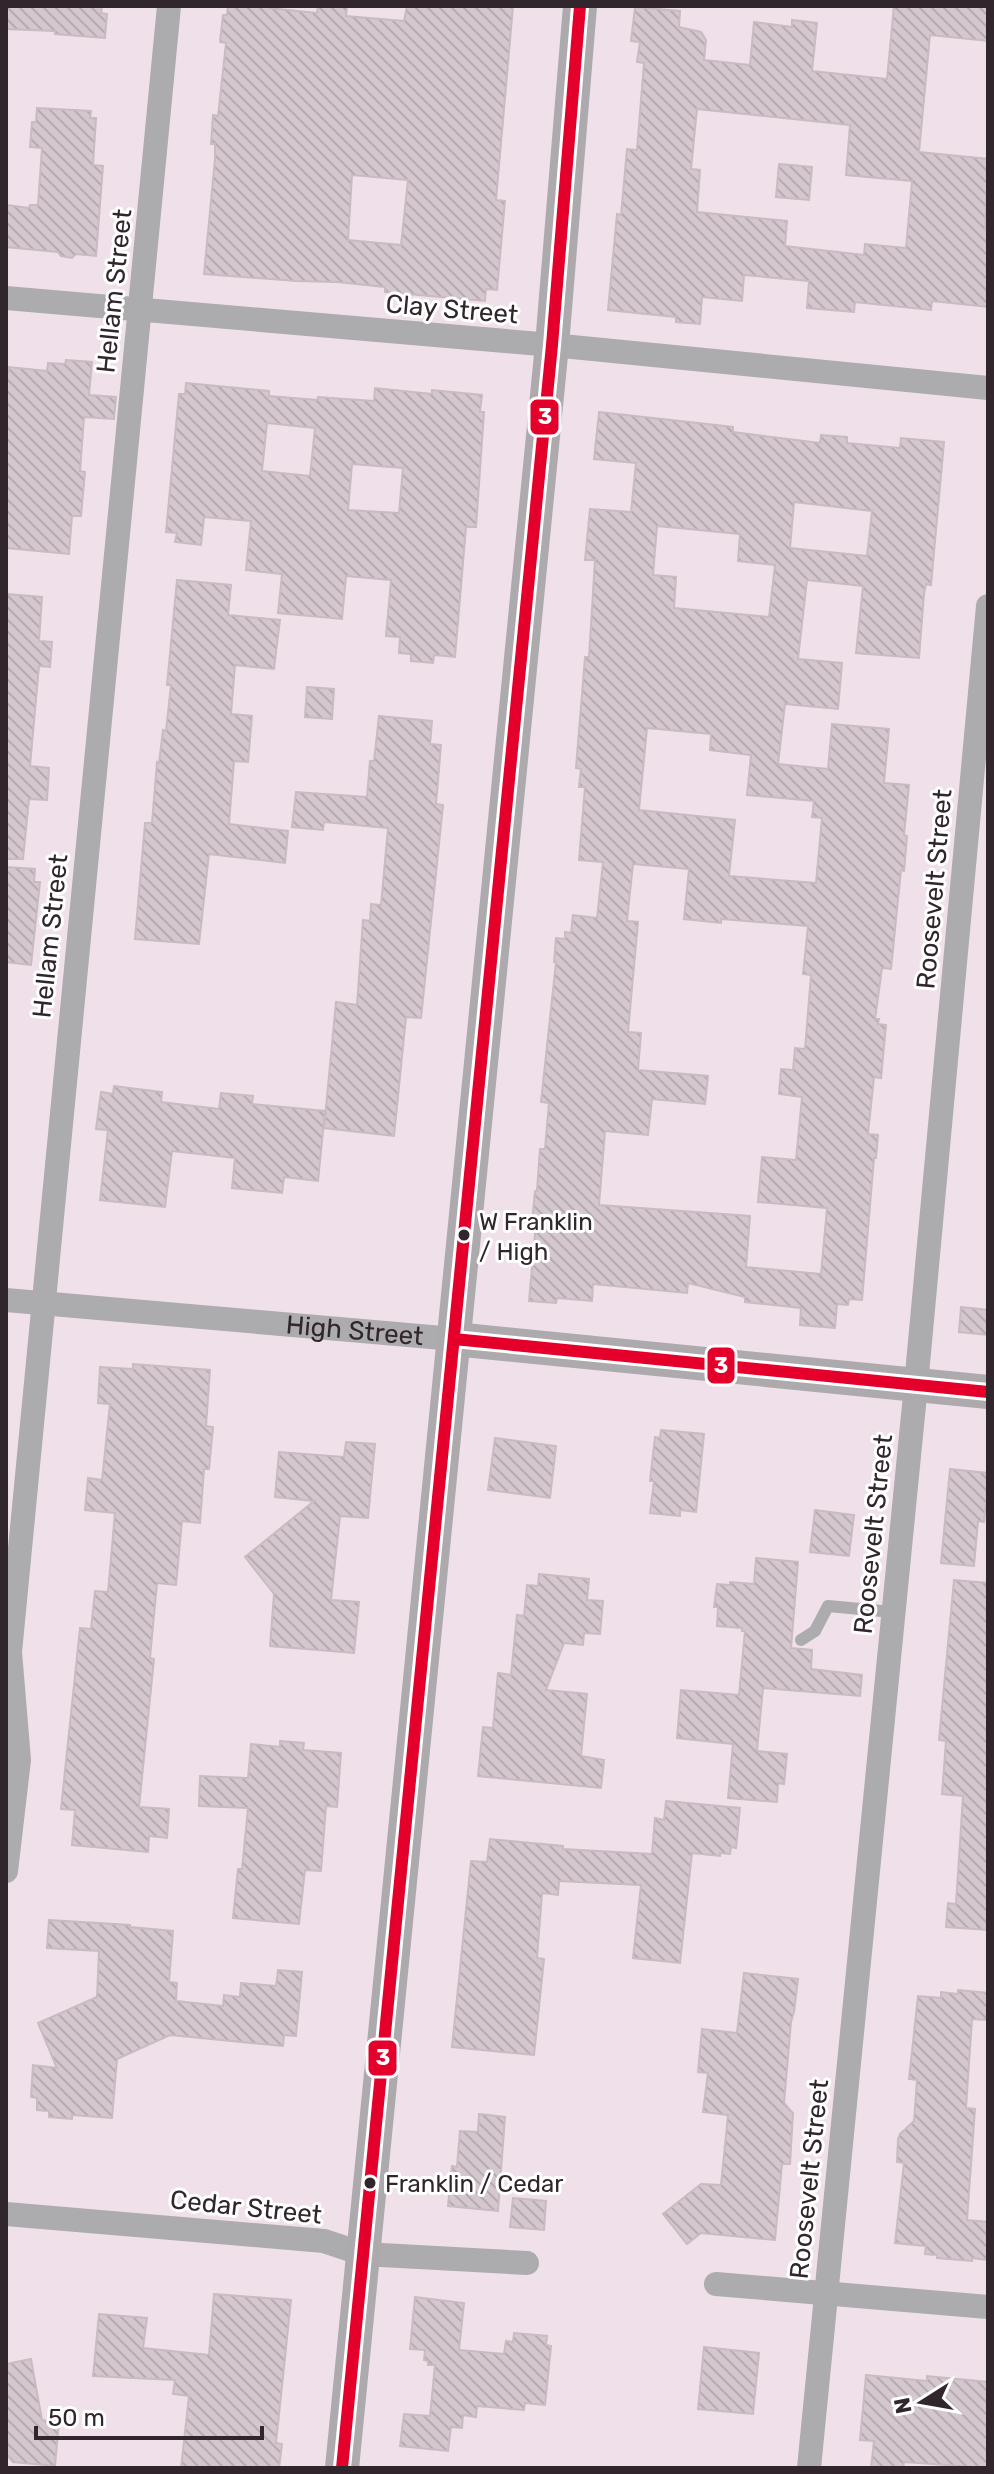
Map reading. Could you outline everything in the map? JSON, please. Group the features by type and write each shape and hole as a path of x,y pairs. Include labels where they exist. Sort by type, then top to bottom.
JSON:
{"street":[{"name":"Hellam Street","path":"6,1871 19,1760 10,1652 169,6"},
{"path":"342,2468 552,345 580,6"},
{"name":"Clay Street","path":"6,298 552,345 988,388"},
{"name":"Roosevelt Street","path":"809,2468 916,1385 988,606"},
{"name":"High Street","path":"6,1300 454,1339 988,1392"},
{"name":"Cedar Street","path":"6,2214 324,2241 363,2254 527,2263"},
{"path":"716,2284 988,2307"}],"lane":[{"path":"801,1640 815,1631 828,1606 893,1612"}],"building":[{"path":"6,6 102,6 101,13 107,14 105,38 55,34 55,31 6,29"},
{"path":"228,6 269,6 317,13 318,6 347,6 346,16 404,21 407,6 513,6 496,200 505,201 497,290 486,289 485,301 385,292 385,287 337,282 204,274 215,159 215,144 211,144 213,115 218,116 226,43 220,42 223,15 227,15","holes":["352,175 408,180 401,245 348,240"]},
{"path":"894,6 988,6 988,41 930,35 919,152 988,159 985,229 988,230 988,307 932,301 931,310 855,302 854,312 807,308 809,281 744,275 742,301 702,297 700,324 676,322 676,317 608,310 627,149 637,150 644,63 637,62 640,42 631,41 635,7 680,11 679,27 701,32 706,40 704,60 750,65 754,22 792,27 792,20 817,23 812,71 887,79","holes":["697,109 850,125 846,175 912,181 906,248 865,244 864,255 785,246 787,221 697,212 700,170 691,169"]},
{"path":"37,108 91,111 90,118 96,118 93,165 103,166 96,256 76,254 72,258 61,256 58,252 6,247 6,205 29,208 30,205 38,205 42,148 30,147 32,122 36,122"},
{"path":"779,164 812,167 809,200 776,197"},
{"path":"66,360 92,362 89,395 116,397 114,419 84,417 80,471 85,472 81,516 72,516 69,554 6,548 6,373 9,367 47,371 48,363 65,364"},
{"path":"186,383 269,391 269,396 318,400 318,397 374,401 375,388 482,395 480,412 484,412 476,527 466,527 455,657 434,655 433,663 411,661 411,654 399,653 400,637 386,636 391,580 346,576 342,619 278,613 282,574 246,570 251,521 204,517 201,545 175,542 177,533 166,532 179,394 185,394","holes":["267,423 315,428 310,476 262,471","352,464 403,468 399,513 348,510"]},
{"path":"599,412 733,427 733,432 820,443 821,435 847,437 847,443 900,448 901,438 944,442 931,585 926,584 924,594 919,658 856,653 863,586 807,580 798,659 842,663 838,709 785,704 778,764 828,769 832,724 889,729 884,783 909,785 904,871 901,870 891,969 882,968 875,1019 879,1019 878,1024 886,1025 881,1078 874,1077 868,1134 878,1135 862,1300 849,1299 848,1305 837,1304 835,1328 800,1325 801,1308 745,1302 745,1297 688,1283 687,1293 593,1284 592,1301 557,1298 556,1303 529,1301 536,1223 532,1223 535,1191 540,1149 545,1149 549,1103 541,1102 556,938 565,939 565,932 571,933 573,915 597,918 603,862 579,860 585,787 579,787 581,769 576,768 585,657 589,657 595,560 585,560 590,509 631,512 636,463 594,459","holes":["794,502 872,511 867,556 790,548","657,526 740,534 738,561 775,565 769,617 674,608 676,577 653,575","647,728 711,734 710,750 751,755 747,795 814,801 812,817 822,818 816,883 729,876 735,820 639,810","633,864 689,869 684,919 808,926 803,974 811,975 805,1049 795,1048 793,1070 781,1069 779,1094 802,1097 796,1160 762,1157 758,1202 827,1208 821,1274 746,1267 750,1216 599,1205 605,1131 648,1135 652,1099 705,1104 708,1076 638,1070 641,1033 628,1032 638,922 627,921"]},
{"path":"177,580 231,585 228,615 280,620 274,669 235,665 231,714 252,716 248,762 234,761 229,824 288,831 285,863 209,854 199,944 135,939 145,823 152,823 157,762 163,730 166,731"},
{"path":"6,594 42,597 39,641 52,642 50,667 39,666 30,766 49,768 47,800 29,799 23,859 6,859"},
{"path":"307,687 334,689 332,719 305,717"},
{"path":"379,716 432,721 430,744 441,745 436,804 443,805 421,1018 406,1017 394,1136 324,1128 336,1002 357,1005 363,920 370,921 371,904 381,905 388,828 324,822 323,830 292,827 296,792 367,797"},
{"path":"6,867 35,869 34,882 40,882 31,965 6,962"},
{"path":"114,1086 162,1092 161,1102 219,1109 221,1093 253,1096 252,1104 325,1111 318,1181 284,1177 282,1193 232,1188 235,1158 172,1151 165,1207 100,1200 108,1130 96,1129 101,1092 113,1094"},
{"path":"961,1307 988,1310 988,1335 959,1332"},
{"path":"133,1364 210,1370 206,1426 213,1427 209,1469 204,1469 200,1523 182,1521 176,1585 157,1583 150,1658 154,1659 139,1807 169,1809 167,1838 149,1836 148,1852 72,1845 75,1810 61,1809 80,1628 91,1629 95,1591 108,1592 115,1513 85,1510 88,1478 102,1480 110,1404 98,1403 100,1367 133,1369"},
{"path":"661,1430 704,1434 696,1512 680,1510 680,1516 650,1513 655,1437 660,1438"},
{"path":"495,1438 556,1446 550,1498 488,1490"},
{"path":"346,1442 375,1444 368,1518 340,1516 331,1600 359,1602 354,1653 270,1646 274,1594 245,1557 314,1501 275,1497 279,1452 344,1457"},
{"path":"950,1469 988,1473 988,1503 984,1522 978,1521 974,1566 941,1563"},
{"path":"815,1510 854,1515 849,1556 810,1552"},
{"path":"756,1558 798,1562 791,1648 812,1650 811,1669 862,1675 860,1696 763,1688 757,1751 787,1754 784,1784 778,1783 777,1802 728,1798 733,1744 677,1738 681,1690 739,1695 745,1631 742,1628 717,1626 718,1607 714,1607 717,1584 754,1584"},
{"path":"539,1574 589,1579 587,1600 603,1601 600,1634 584,1633 583,1645 564,1643 546,1690 587,1694 581,1756 604,1760 601,1788 478,1776 483,1727 493,1728 498,1673 511,1675 517,1615 524,1616 527,1585 538,1586"},
{"path":"954,1580 988,1583 988,1930 946,1927 948,1903 956,1904 963,1796 942,1794 946,1741 939,1740"},
{"path":"280,1741 304,1743 303,1750 341,1753 337,1807 326,1806 321,1871 305,1870 299,1924 233,1918 248,1808 199,1806 200,1776 248,1778 251,1744 280,1747"},
{"path":"666,1801 740,1808 736,1848 731,1847 730,1854 692,1853 680,1963 633,1958 641,1885 559,1881 558,1895 542,1893 537,1958 544,1959 534,2055 452,2047 471,1861 487,1862 490,1839 563,1846 563,1849 652,1854 655,1818 664,1820"},
{"path":"49,1920 173,1931 169,1982 177,1983 176,2001 223,2006 224,1995 240,1997 241,1983 276,1986 278,1970 302,1972 296,2036 284,2035 283,2046 170,2035 117,2059 112,2118 49,2117 49,2111 37,2110 37,2098 31,2097 33,2065 57,2068 38,2023 97,1997 99,1951 47,1948"},
{"path":"744,1973 798,1979 784,2103 793,2113 790,2164 782,2164 775,2240 701,2233 687,2244 663,2214 701,2184 721,2185 728,2115 703,2112 708,2073 698,2072 702,2029 737,2033"},
{"path":"958,1990 988,1993 987,2020 972,2019 966,2108 975,2109 967,2220 988,2222 988,2260 937,2258 937,2255 925,2254 926,2246 895,2243 904,2163 897,2162 898,2139 914,2121 917,2080 909,2079 918,1996 941,1998 941,1992 958,1994"},
{"path":"479,2114 505,2117 498,2211 448,2206 452,2166 457,2167 460,2131 478,2132"},
{"path":"513,2198 546,2201 544,2230 510,2227"},
{"path":"214,2294 291,2300 276,2443 282,2444 279,2468 181,2468 189,2396 173,2394 175,2380 93,2376 99,2314 147,2318 143,2348 209,2355"},
{"path":"415,2297 464,2303 459,2350 504,2354 506,2341 513,2342 514,2333 547,2336 546,2345 551,2346 545,2405 525,2403 524,2410 477,2406 476,2417 463,2415 462,2428 451,2427 448,2451 400,2446 404,2414 430,2416 435,2365 428,2365 428,2361 424,2360 425,2350 410,2349"},
{"path":"704,2347 759,2353 753,2414 698,2409"},
{"path":"31,2359 42,2420 59,2422 55,2466 13,2462 6,2454 6,2364"},
{"path":"866,2375 927,2381 927,2376 988,2382 988,2468 904,2462 903,2468 871,2468 874,2441 860,2440"}],"transit line":[{"name":"3","path":"342,2468 552,345 580,6"},
{"name":"3","path":"454,1339 988,1392"}],"place":[{"name":"W Franklin / High","path":"464,1235"},
{"name":"Franklin / Cedar","path":"370,2183"}]}
